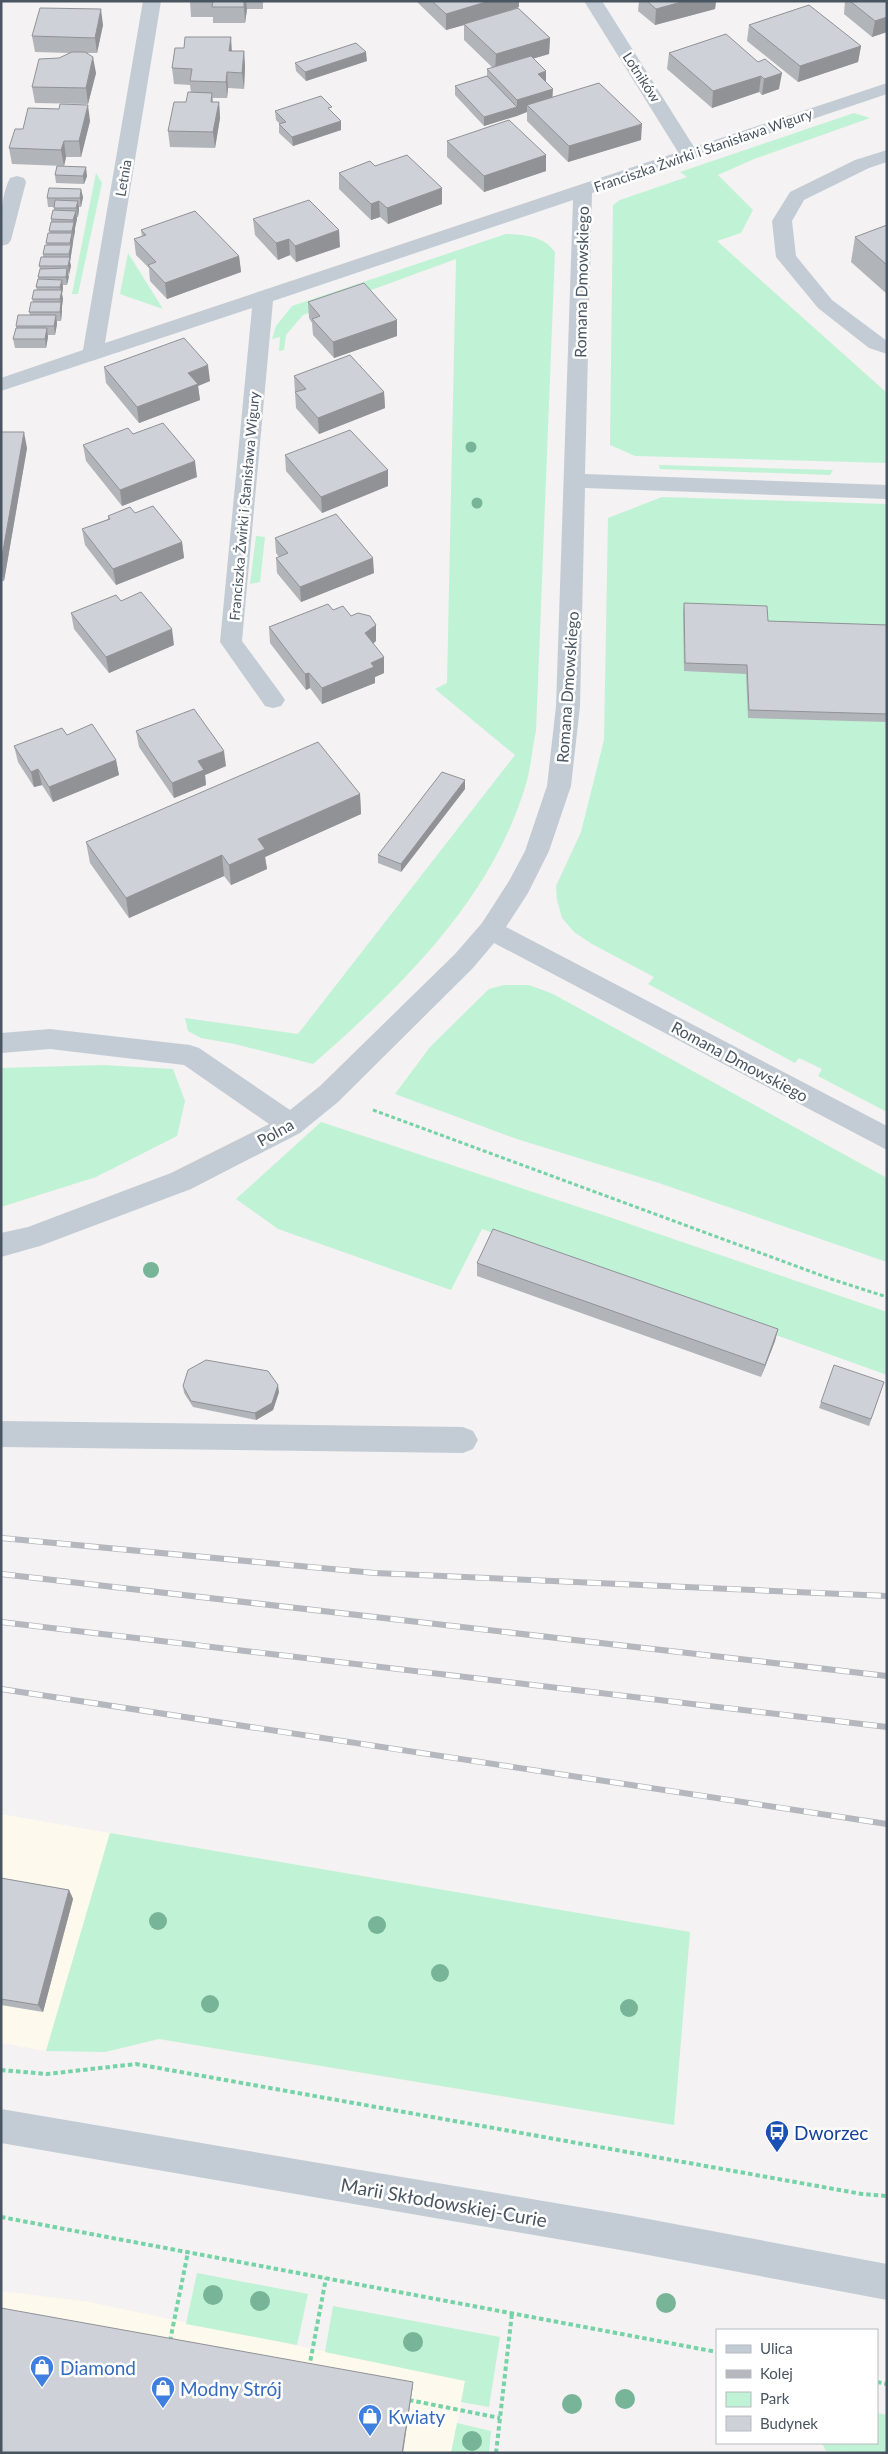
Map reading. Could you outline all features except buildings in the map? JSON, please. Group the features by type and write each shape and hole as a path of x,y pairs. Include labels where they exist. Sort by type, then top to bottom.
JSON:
{"street":[{"name":"Letnia","path":"93,354 152,1"},
{"name":"Lotników","path":"593,1 689,154"},
{"name":"Franciszka Żwirki i Stanisława Wigury","path":"1,386 584,191 689,154 884,92"},
{"path":"887,156 862,164 797,196 782,221 786,257 824,304 876,344 887,348"},
{"path":"1,240 17,182"},
{"name":"Romana Dmowskiego","path":"584,191 568,706 559,786 536,851 519,886 491,930 887,1140"},
{"name":"Franciszka Żwirki i Stanisława Wigury","path":"263,297 231,642 273,700"},
{"path":"576,482 887,492"},
{"name":"Polna","path":"1,1245 30,1238 181,1181 291,1125 329,1094 464,961 491,930"},
{"path":"1,1043 50,1039 190,1055 291,1125"},
{"path":"1,1434 463,1440"},
{"name":"Marii Skłodowskiej-Curie","path":"1,2126 622,2232 887,2282"}],"path":[{"path":"329,1094 831,1279 887,1297"},
{"path":"1,2070 25,2074 49,2074 110,2065 136,2064 862,2194 887,2196"},
{"path":"1,2217 716,2352"},
{"path":"168,2349 188,2252"},
{"path":"308,2371 326,2278"},
{"path":"496,2453 512,2313"},
{"path":"403,2398 500,2418"}],"shaded area":[{"path":"1,1814 110,1833 46,2051 1,2043"},
{"path":"1,2291 89,2302 466,2381 451,2453 1,2453"}],"green space":[{"path":"854,113 870,118 754,159 718,175 753,210 741,233 717,241 887,393 887,463 635,456 610,445 613,205 620,200 687,177 680,172"},
{"path":"96,173 102,183 78,294 72,294"},
{"path":"506,234 534,237 545,243 555,252 536,731 526,784 511,826 491,865 467,903 440,938 379,1004 313,1064 235,1044 201,1038 188,1031 185,1018 298,1034 515,755 435,689 447,683 456,259 303,315 286,335 284,350 279,351 280,337 272,339 276,326 292,306"},
{"path":"128,253 163,309 120,294"},
{"path":"659,465 833,470 830,475 660,469"},
{"path":"662,497 887,504 887,1112 818,1076 822,1069 799,1058 795,1063 648,984 654,977 592,944 574,932 562,918 557,900 556,886 581,832 604,740 608,518"},
{"path":"256,536 265,537 260,582 250,584"},
{"path":"504,985 529,985 553,994 887,1178 887,1262 659,1183 517,1139 395,1094 430,1047 489,989"},
{"path":"102,1065 173,1069 185,1101 177,1136 96,1177 1,1207 1,1068"},
{"path":"321,1122 612,1218 887,1312 887,1375 482,1229 451,1290 278,1229 236,1199"},
{"path":"110,1833 690,1932 674,2125 159,2039 105,2052 46,2051"},
{"path":"197,2273 308,2294 297,2345 186,2324"},
{"path":"333,2306 500,2337 489,2407 461,2402 465,2381 325,2352"},
{"path":"878,2413 887,2415 887,2453 826,2451 822,2444 878,2444"},
{"path":"457,2423 491,2431 489,2453 451,2453"}],"railway":[{"path":"1,1538 375,1573 887,1596"},
{"path":"1,1574 887,1676"},
{"path":"1,1622 887,1727"},
{"path":"1,1689 887,1824"}],"place":[{"name":"Dworzec","path":"777,2153"},
{"name":"Diamond","path":"42,2388"},
{"name":"Modny Strój","path":"163,2409"},
{"name":"Kwiaty","path":"370,2437"}]}
